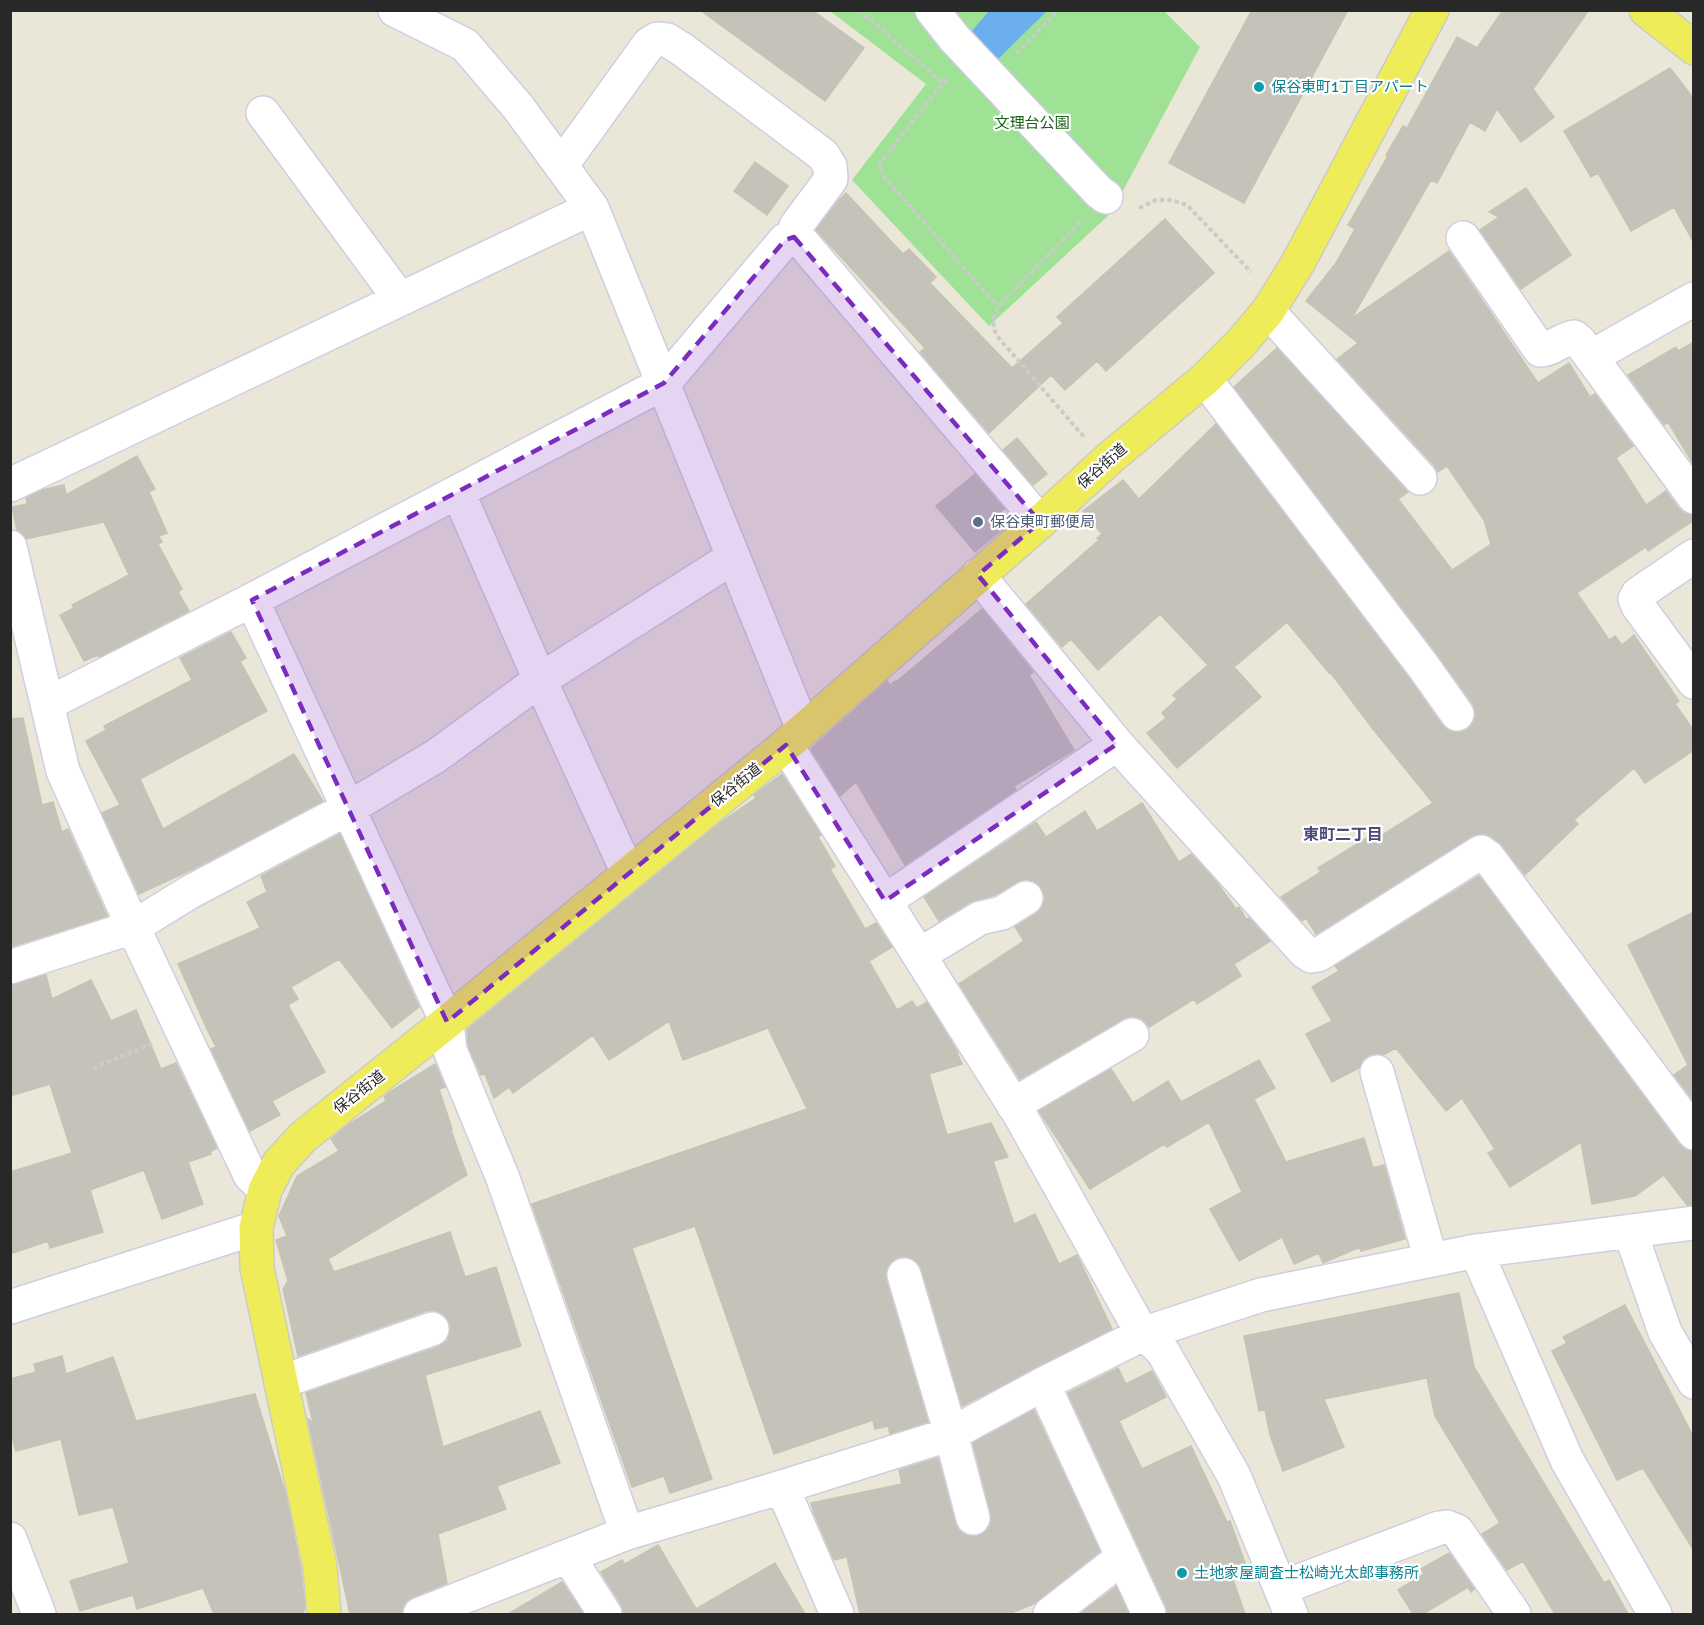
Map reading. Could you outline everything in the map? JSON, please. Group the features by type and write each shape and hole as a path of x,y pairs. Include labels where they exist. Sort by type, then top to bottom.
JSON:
{"main road":[{"name":"保谷街道","path":"324,1614 320,1567 257,1268 256,1228 265,1190 279,1163 303,1137 794,737 1111,457 1204,379 1241,343 1268,311 1298,262 1432,10"},
{"path":"1646,10 1694,48"}],"street":[{"path":"395,10 465,45 518,107 592,208 664,383 732,558 794,737 885,902 1013,1105 1138,1326 1163,1352 1234,1476 1286,1601 1439,1528 1447,1527 1457,1531 1514,1614"},
{"path":"932,10 968,53 1106,197"},
{"path":"561,166 649,44 657,39 667,40 823,156 830,166 831,179 796,226 794,237"},
{"path":"263,113 399,298"},
{"path":"10,485 592,208"},
{"path":"47,704 252,600 664,383 785,240 794,237"},
{"path":"794,237 802,242 1040,522"},
{"path":"1463,238 1540,350 1547,350 1567,338 1574,337 1694,497"},
{"path":"1591,357 1694,299"},
{"path":"1268,311 1420,478"},
{"path":"1204,379 1457,714"},
{"path":"458,492 628,873"},
{"path":"10,547 63,771 133,927 250,1175 265,1190"},
{"path":"1694,556 1635,598 1638,606 1694,682"},
{"path":"10,967 133,927 190,892 349,808 436,756 540,680 732,558"},
{"path":"978,576 1117,744 1305,952 1311,956 1318,955 1481,852 1488,857 1691,1125"},
{"path":"252,600 447,1022 450,1050 502,1176 627,1533"},
{"path":"885,902 1117,744"},
{"path":"919,955 980,918 1002,912 1026,898"},
{"path":"1013,1105 1132,1035"},
{"path":"1377,1072 1431,1260"},
{"path":"420,1614 627,1533 951,1434 1042,1384 1145,1334 1261,1295 1476,1251 1694,1223"},
{"path":"10,1307 256,1228"},
{"path":"1630,1231 1665,1332 1694,1382"},
{"path":"1476,1251 1566,1460 1655,1614"},
{"path":"904,1275 973,1518"},
{"path":"281,1382 432,1329"},
{"path":"1042,1384 1149,1614"},
{"path":"782,1487 837,1614"},
{"path":"10,1539 39,1614"},
{"path":"568,1556 605,1614"},
{"path":"1050,1614 1123,1557"}],"path":[{"path":"859,10 943,83"},
{"path":"994,78 1058,10"},
{"path":"1111,10 1123,10"},
{"path":"968,53 880,163 882,174 990,298 999,305"},
{"path":"1088,442 997,336 993,316 999,305 1106,197 1123,210 1133,210 1156,200 1173,200 1187,205 1254,276"},
{"path":"93,1068 183,1032"}],"highlighted area":[{"path":"794,237 1040,522 978,575 1117,744 885,901 786,745 447,1022 252,600 664,383 785,240"}],"green space":[{"name":"文理台公園","path":"830,11 1164,11 1200,47 1111,213 989,326 852,180 926,84"}],"water":[{"path":"989,11 1047,11 998,59 970,33"}],"building":[{"path":"700,10 812,10 864,48 825,101"},
{"name":"保谷東町1丁目アパート","path":"1252,10 1348,10 1244,203 1169,163"},
{"path":"1503,10 1589,10 1533,89 1554,117 1521,142 1497,109 1485,131 1470,122 1437,183 1431,180 1352,318 1449,251 1538,383 1569,363 1590,397 1595,394 1633,446 1616,458 1646,505 1666,491 1679,509 1686,514 1694,515 1694,520 1648,551 1646,547 1577,593 1609,640 1615,636 1622,645 1634,635 1679,701 1675,704 1694,731 1694,750 1645,783 1634,768 1574,820 1578,824 1525,875 1499,842 1482,833 1472,836 1316,934 1306,918 1302,921 1281,897 1321,872 1318,868 1370,836 1373,841 1433,803 1330,672 1287,622 1234,667 1261,697 1177,768 1147,733 1166,718 1162,713 1177,699 1173,695 1208,665 1160,614 1098,670 1071,639 1062,647 1026,604 1099,540 1097,538 1102,534 1083,511 1123,480 1139,499 1216,424 1442,725 1449,731 1458,733 1467,730 1474,722 1476,713 1473,704 1438,655 1234,387 1277,348 1408,492 1398,499 1452,570 1491,544 1484,520 1447,466 1438,472 1337,359 1358,343 1306,301 1336,263 1355,229 1348,225 1403,126 1407,128 1457,37 1477,48"},
{"path":"1670,68 1694,99 1694,243 1674,207 1631,231 1598,173 1591,177 1564,131"},
{"path":"755,162 788,186 767,215 734,191"},
{"path":"1526,188 1571,255 1521,289 1480,230 1499,217 1489,212"},
{"path":"846,193 903,254 909,249 936,277 930,283 1012,368 1063,323 1057,317 1165,219 1214,273 1106,371 1097,361 1065,390 1051,375 989,433 920,352 925,348 816,230"},
{"path":"1694,342 1694,465 1668,422 1664,425 1628,375 1676,347 1678,351"},
{"path":"1017,438 1047,474 1033,485 1003,450"},
{"path":"137,456 155,489 149,492 167,533 159,536 162,542 158,544 182,589 178,592 189,611 99,657 98,655 84,661 60,615 74,608 72,605 129,575 104,522 26,539 17,530 12,507 27,504 26,498 42,490 64,485 66,495"},
{"path":"975,474 1004,509 999,513 1009,524 975,552 936,506"},
{"path":"982,609 1033,672 1029,675 1074,750 1014,786 1016,790 905,865 856,782 840,796 811,749 887,681 890,685 896,682"},
{"path":"231,632 246,658 240,661 267,711 140,779 163,829 294,754 323,801 193,869 139,894 102,813 120,805 86,741 106,730 104,726 192,680 180,658"},
{"path":"23,718 42,805 53,802 62,832 68,829 107,916 10,947 10,719"},
{"path":"782,774 821,835 818,837 835,866 830,869 865,929 876,923 892,947 869,961 897,1010 912,1001 917,1008 927,1002 958,1053 962,1064 929,1074 947,1135 991,1123 1008,1157 993,1161 1014,1224 1035,1214 1059,1264 1077,1255 1112,1329 962,1406 922,1270 917,1262 909,1257 898,1257 886,1270 886,1280 928,1422 890,1434 888,1426 875,1429 873,1420 774,1454 695,1226 632,1248 712,1479 670,1493 664,1476 632,1487 532,1204 807,1109 768,1028 683,1060 669,1021 609,1060 593,1035 513,1093 509,1087 494,1098 485,1074 481,1075 468,1045 467,1030 721,822 756,798 754,795"},
{"path":"1142,803 1179,862 1191,854 1218,884 1236,909 1239,907 1246,919 1249,918 1270,941 1234,964 1241,976 1197,1004 1194,999 1149,1027 1141,1018 1131,1016 1123,1019 1020,1079 959,984 1024,941 1015,927 1036,914 1042,907 1045,898 1042,889 1034,881 1026,879 995,895 970,902 939,921 924,897 1036,822 1046,837 1085,811 1097,831"},
{"path":"340,834 419,1007 392,1028 339,959 291,987 298,999 288,1005 325,1072 272,1101 280,1115 250,1131 211,1049 216,1047 178,964 260,928 247,902 267,892 261,876"},
{"path":"1479,876 1679,1144 1686,1150 1694,1151 1694,1205 1687,1205 1664,1175 1635,1196 1592,1204 1581,1142 1510,1187 1488,1153 1495,1149 1462,1098 1446,1111 1396,1048 1383,1055 1371,1054 1363,1059 1359,1068 1332,1082 1306,1034 1332,1021 1312,987 1339,971 1335,966"},
{"path":"1694,912 1694,1101 1674,1075 1688,1065 1628,945"},
{"path":"46,975 52,999 91,980 111,1021 136,1010 161,1069 176,1063 217,1148 210,1152 211,1154 188,1162 203,1204 162,1219 144,1170 90,1190 103,1232 50,1248 48,1241 10,1254 10,1172 72,1153 50,1084 10,1096 10,985"},
{"path":"1259,1060 1275,1088 1254,1099 1286,1162 1364,1138 1373,1168 1384,1165 1405,1239 1361,1251 1360,1247 1323,1263 1319,1253 1294,1264 1282,1237 1239,1261 1210,1209 1242,1192 1209,1122 1167,1147 1164,1144 1090,1189 1039,1111 1111,1069 1133,1103 1168,1081 1181,1102"},
{"path":"435,1064 445,1087 439,1089 467,1175 328,1259 334,1272 450,1232 465,1277 496,1267 521,1346 425,1375 443,1447 540,1411 560,1463 497,1486 506,1509 438,1534 447,1583 413,1597 405,1603 402,1614 350,1614 308,1419 313,1423 306,1393 438,1347 447,1341 450,1323 444,1314 426,1311 298,1356 283,1289 288,1281 276,1240 287,1236 279,1216 297,1176 339,1151 331,1139 349,1124 386,1101 384,1097 388,1093"},
{"path":"1459,1293 1474,1367 1604,1583 1609,1580 1628,1614 1555,1614 1523,1561 1507,1570 1482,1534 1500,1523 1435,1416 1427,1378 1324,1399 1344,1447 1283,1471 1270,1435 1265,1410 1259,1411 1244,1336"},
{"path":"1625,1305 1694,1438 1694,1551 1643,1468 1617,1480 1552,1351 1567,1343 1563,1337"},
{"path":"62,1356 66,1374 113,1357 136,1421 255,1394 286,1495 301,1570 305,1607 303,1614 214,1614 203,1588 137,1609 133,1595 80,1611 70,1581 129,1563 113,1507 79,1515 61,1439 16,1451 10,1430 10,1379 36,1372 34,1364"},
{"path":"1118,1368 1126,1384 1152,1371 1166,1397 1119,1421 1142,1469 1191,1446 1227,1522 1230,1521 1245,1563 1229,1568 1245,1614 1168,1614 1068,1393"},
{"path":"1034,1410 1100,1552 1036,1603 1008,1614 860,1614 847,1557 834,1560 811,1503 902,1484 899,1470 938,1458 959,1531 968,1536 978,1536 987,1531 991,1522 991,1514 973,1443"},
{"path":"658,1545 696,1609 775,1563 805,1614 624,1614 621,1604 601,1572 622,1560 625,1564"},
{"path":"1449,1553 1474,1589 1471,1592 1468,1587 1423,1614 1413,1614 1398,1590 1424,1574 1421,1569"},
{"path":"562,1582 583,1614 508,1614"},
{"path":"1116,1587 1129,1614 1080,1614"}],"place":[{"name":"保谷東町1丁目アパート","path":"1259,87"},
{"name":"保谷東町郵便局","path":"978,522"},
{"name":"土地家屋調査士松崎光太郎事務所","path":"1182,1573"}],"district":[{"name":"東町二丁目","path":"1343,835"}]}
